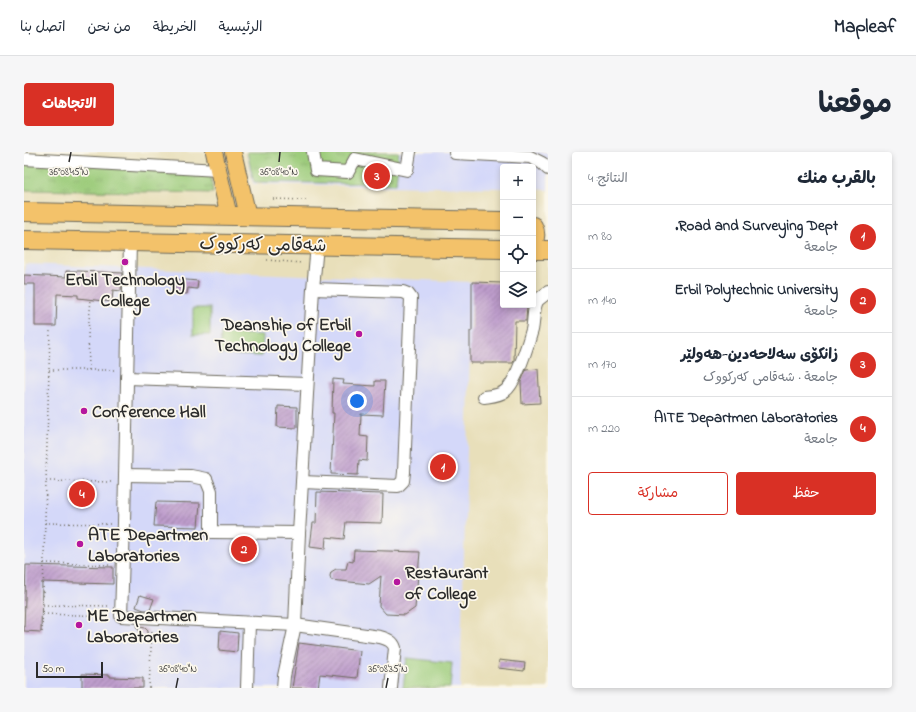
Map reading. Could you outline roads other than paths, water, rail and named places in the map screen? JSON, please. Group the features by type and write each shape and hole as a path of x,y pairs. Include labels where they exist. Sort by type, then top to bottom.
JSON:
{"highway":[{"name":"شەقامی کەرکووک","path":"24,212 500,221"},
{"path":"536,222 548,222"},
{"name":"شەقامی کەرکووک","path":"24,240 500,249"},
{"path":"536,250 548,250"}],"main road":[{"path":"214,152 229,216"},
{"path":"233,152 248,216"}],"street":[{"path":"313,152 316,170 348,172 357,156 407,170 410,152"},
{"path":"455,153 530,157 542,163 548,169"},
{"path":"24,159 218,170"},
{"path":"130,242 124,374 118,606 121,616 295,625 380,637 390,641 394,644 395,648 391,688"},
{"path":"283,688 284,676 295,625 313,289 317,245"},
{"path":"302,482 398,486 402,481 404,472 411,298 408,294 403,292 313,289"},
{"path":"484,397 499,394 505,391 513,381 532,330 536,303 548,292"},
{"path":"124,374 308,384"},
{"path":"122,479 191,476 206,479 211,491 211,532 299,533"},
{"path":"247,688 249,623"}],"place":[{"name":"زانکۆی سەلاحەدین-هەولێر","path":"377,176"},
{"name":"Erbil Technology College","path":"125,262"},
{"name":"Deanship of Erbil Technology College","path":"359,334"},
{"name":"Conference Hall","path":"84,411"},
{"name":"Road and Surveying Dept.","path":"443,467"},
{"name":"AITE Departmen Laboratories","path":"82,494"},
{"name":"ATE Departmen Laboratories","path":"80,544"},
{"name":"Erbil Polytechnic University","path":"244,549"},
{"name":"Restaurant of College","path":"397,582"},
{"name":"ME Departmen Laboratories","path":"79,625"}]}
